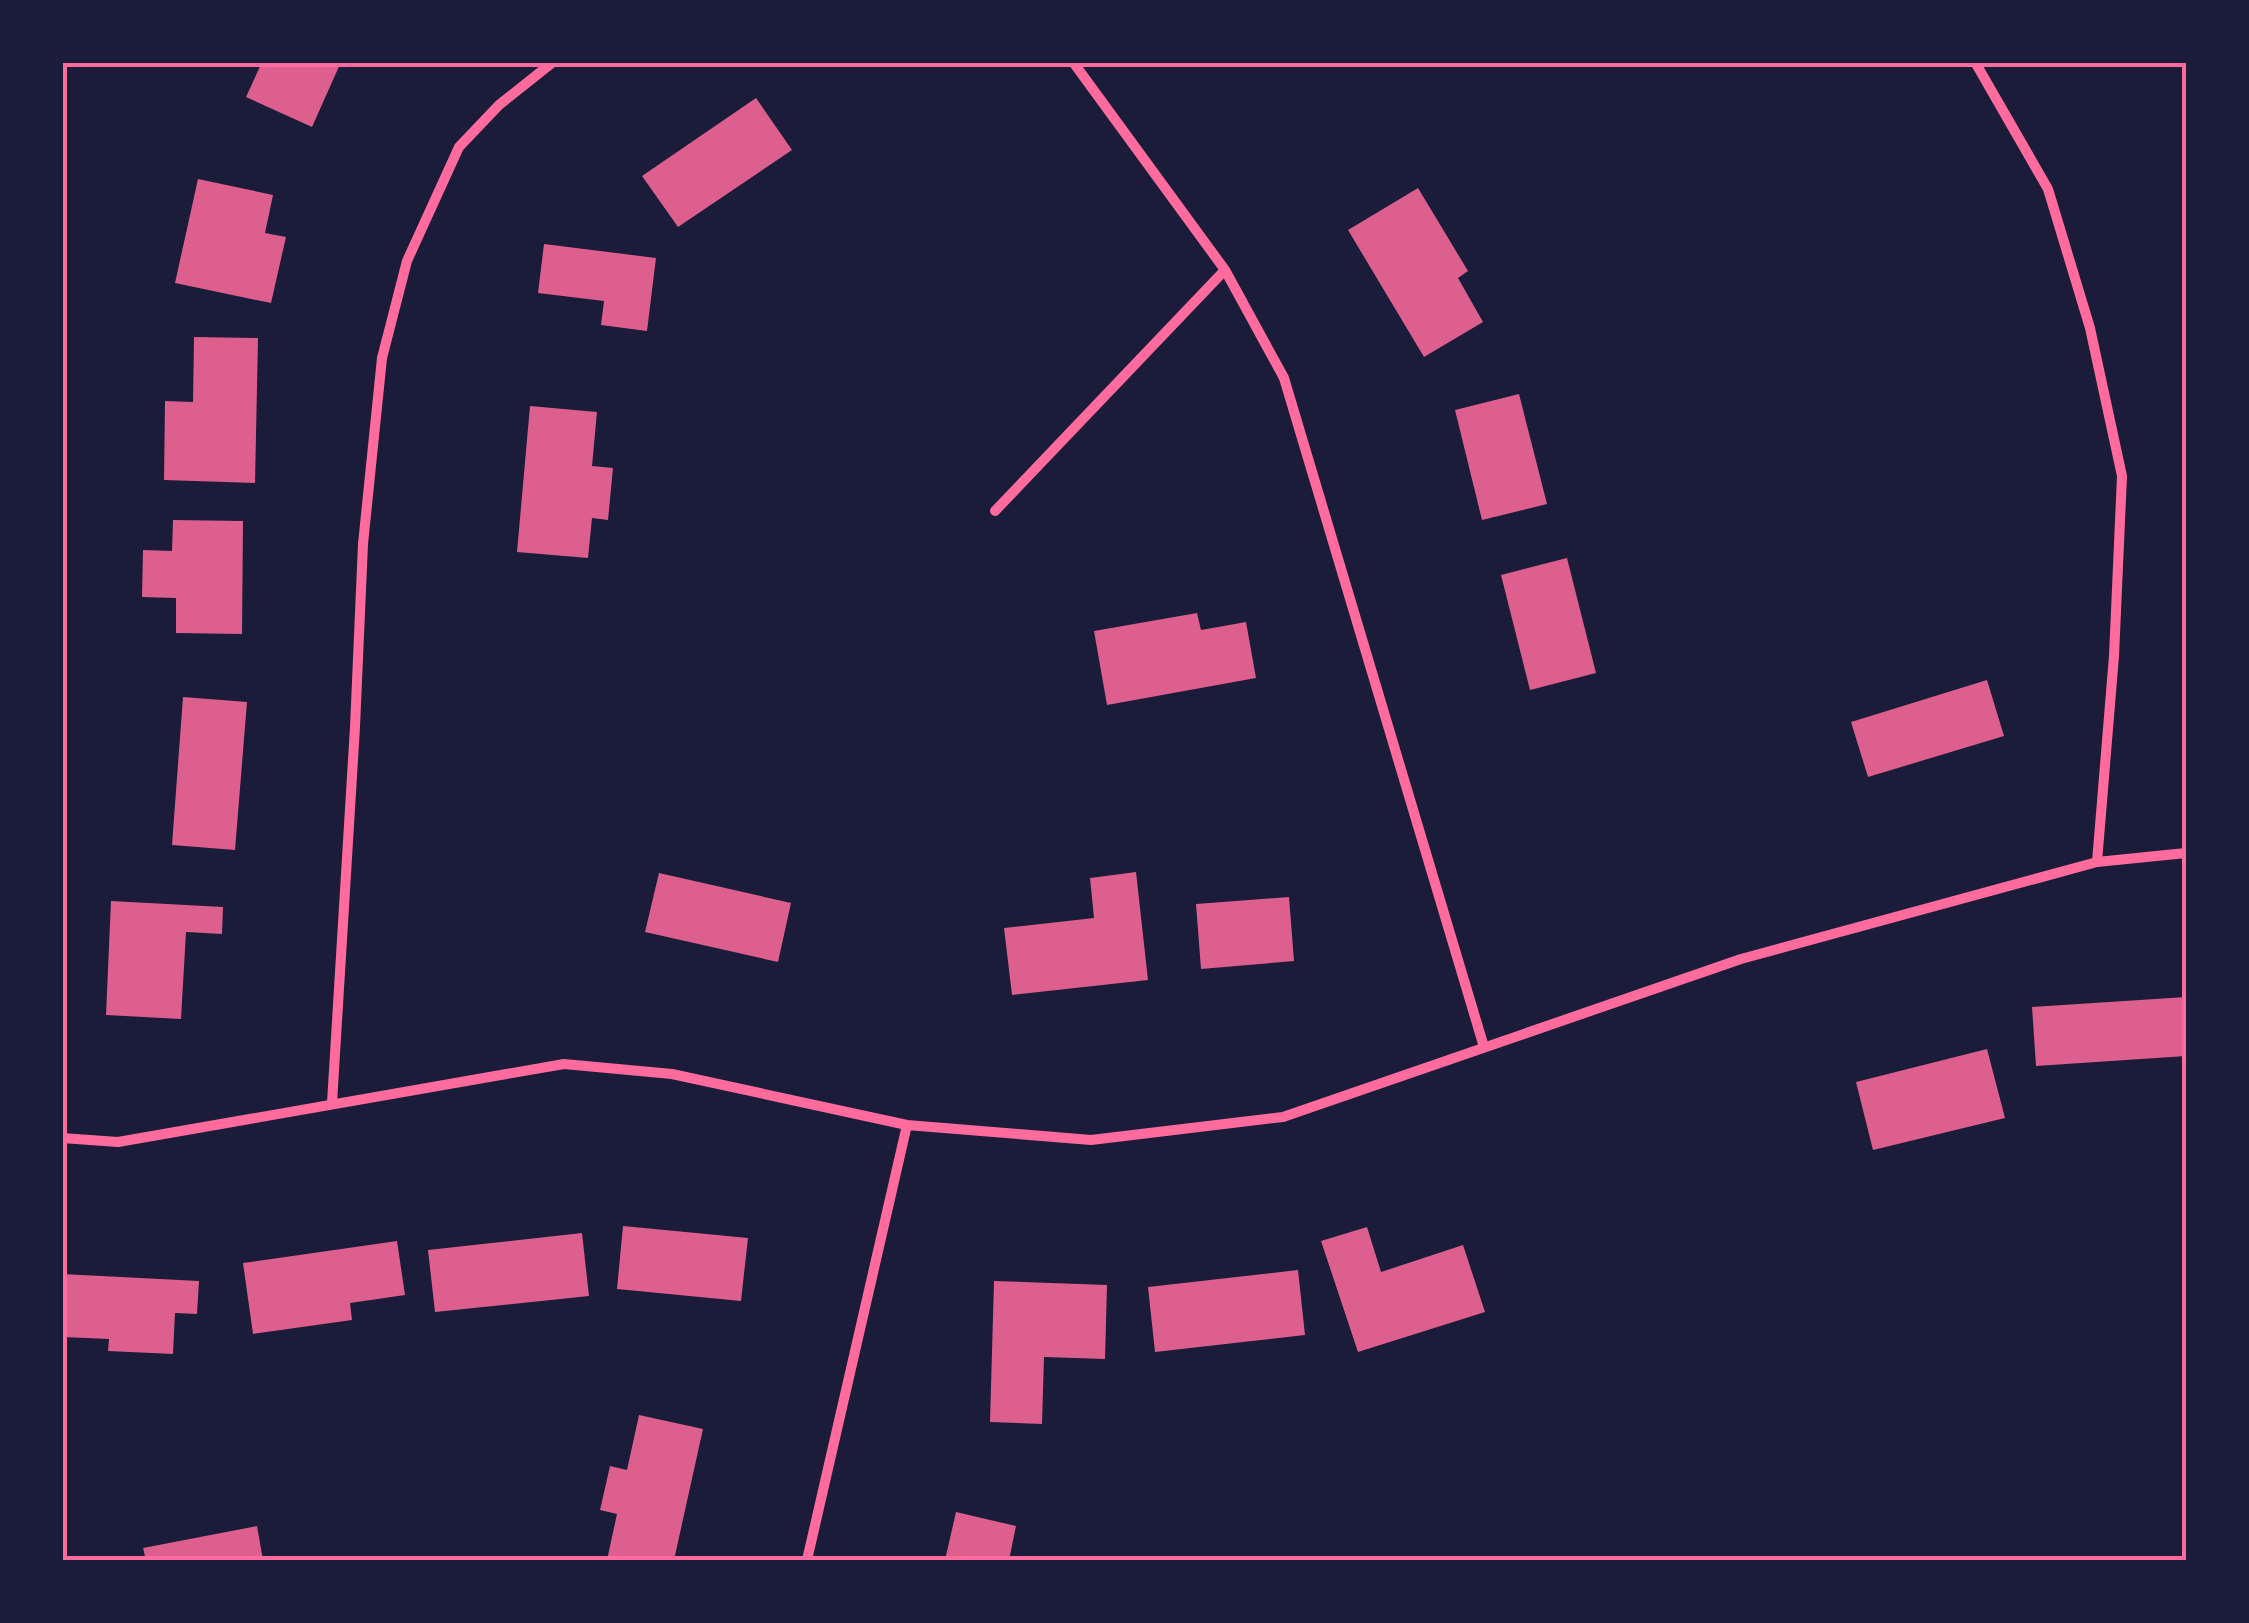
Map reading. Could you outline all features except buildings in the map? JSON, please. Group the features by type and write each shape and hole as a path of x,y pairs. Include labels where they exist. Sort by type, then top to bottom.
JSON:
{"street":[{"path":"332,1102 356,727 363,544 382,358 407,261 460,147 499,105 553,62"},
{"path":"1073,62 1226,270 1284,378 1484,1047"},
{"path":"1975,62 2048,190 2090,328 2122,476 2114,656 2097,862"},
{"path":"995,511 1226,270"},
{"path":"62,1138 118,1142 564,1064 672,1074 908,1124 1091,1140 1283,1117 1741,959 2097,862 2186,853"},
{"path":"807,1560 908,1124"}]}
